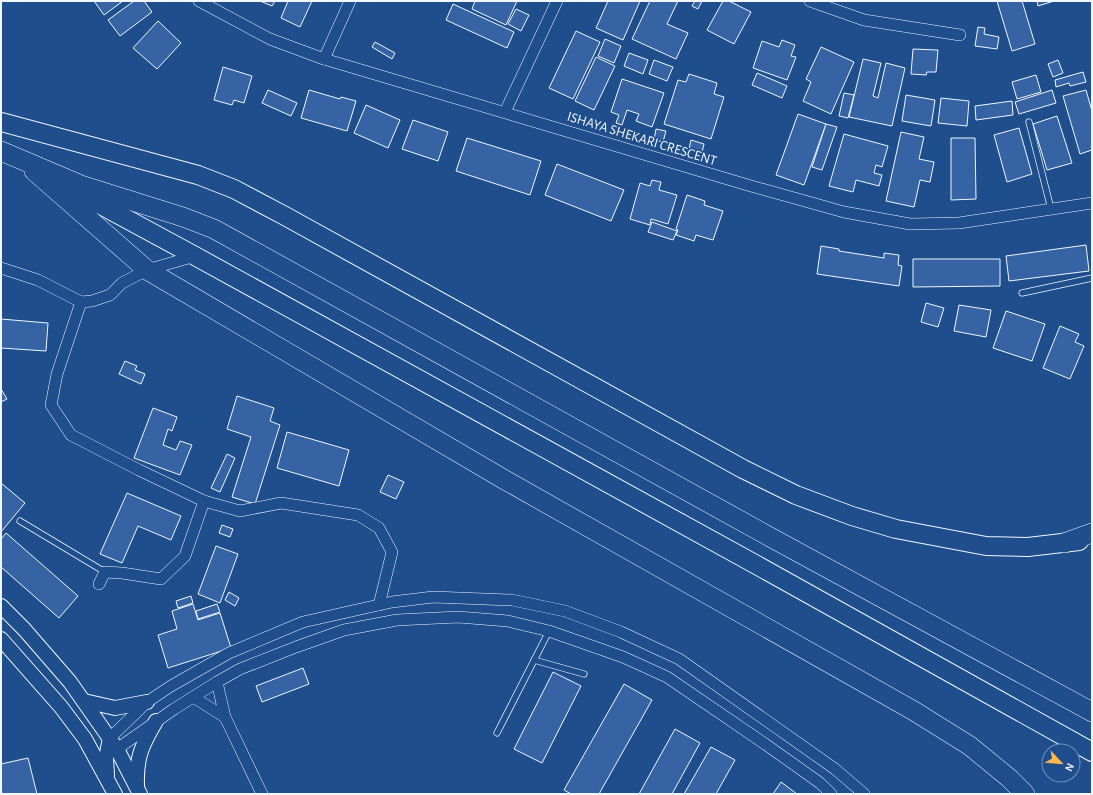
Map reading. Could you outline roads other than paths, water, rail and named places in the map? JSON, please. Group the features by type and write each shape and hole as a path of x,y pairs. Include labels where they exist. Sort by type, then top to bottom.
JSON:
{"highway":[{"path":"1,151 81,185 183,217 214,229 777,541 1092,712"},
{"path":"31,168 147,270 505,480 914,711 970,746 1009,778 1025,794"},
{"path":"1064,543 1092,533"}],"main road":[{"path":"1,122 198,175 234,189 743,469 796,494 852,516 889,527 938,538 986,546 1028,547 1092,540"},
{"path":"1,151 196,256 1092,752"}],"street":[{"name":"ISHAYA SHEKARI CRESCENT","path":"199,1 270,39 324,59 751,186 844,212 910,224 959,223 1092,204"},
{"path":"324,59 350,1"},
{"path":"505,112 557,1"},
{"path":"810,1 864,20 960,35"},
{"path":"1,268 38,280 81,302 92,301 110,295 122,283 147,270 196,256"},
{"path":"81,302 57,374 51,405 71,435 204,501 240,511 281,503 358,515 379,528 392,552 379,605"},
{"path":"99,584 105,572 161,579 185,556 204,501"},
{"path":"107,778 106,758 111,745 147,702 228,653 303,622 379,605 433,597 512,600 565,611 621,632 679,660 835,769 864,794"},
{"path":"1,606 70,682 84,701 138,791"},
{"path":"85,739 111,745 156,721 240,669 344,630 397,620 458,617 508,620 549,632 623,658 667,677 820,783 831,794"},
{"path":"1,639 61,707 85,739 115,794"},
{"path":"217,682 225,717 262,794"},
{"path":"193,697 225,717"},
{"path":"84,701 115,708 147,702"},
{"path":"138,791 136,768 139,754 156,721"}],"lane":[{"path":"1029,122 1051,209"},
{"path":"1022,293 1092,278"},
{"path":"20,521 105,572"},
{"path":"497,734 549,632"},
{"path":"534,660 584,674"}]}
